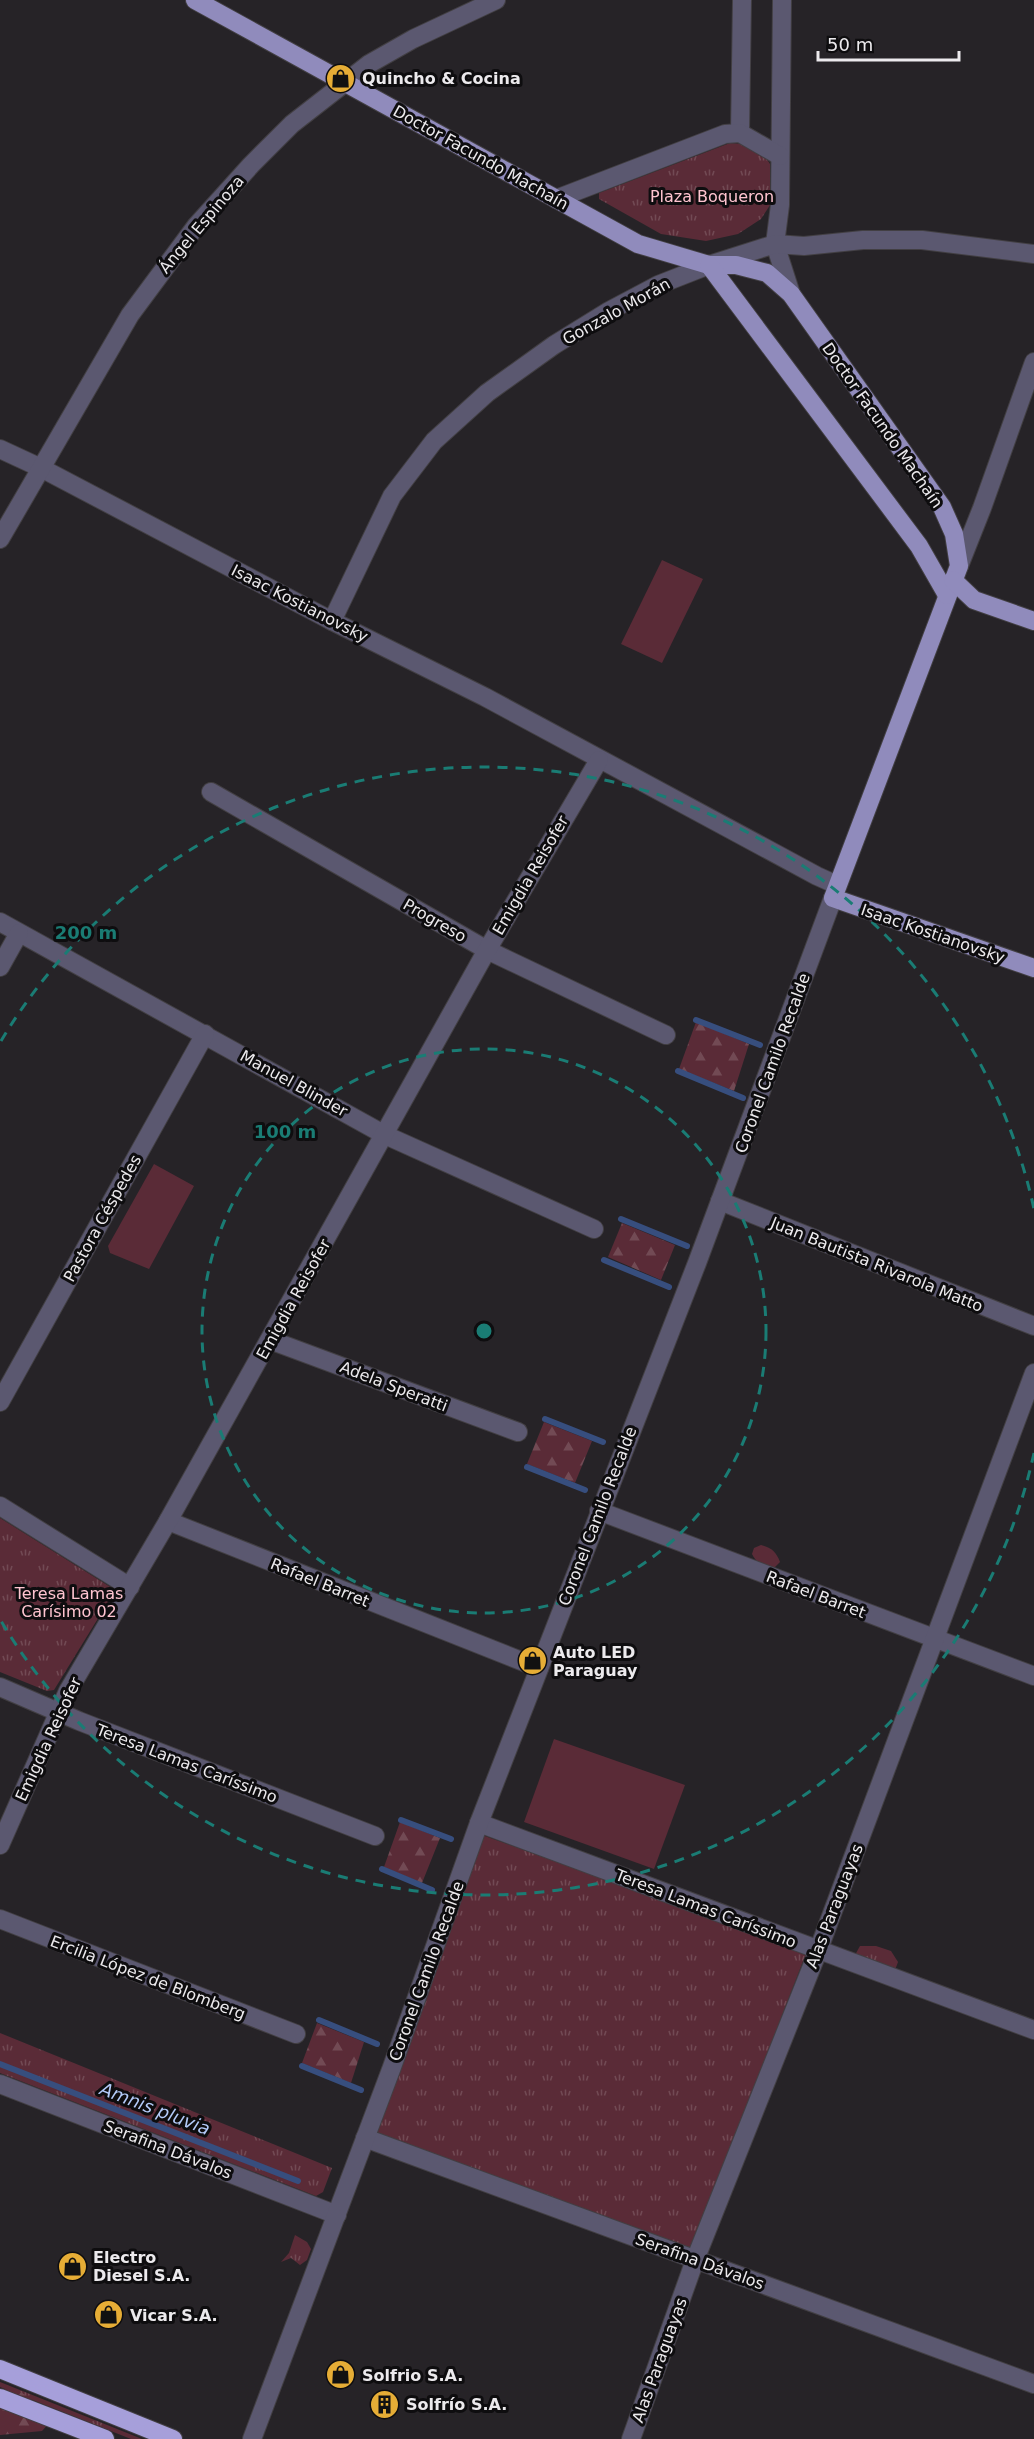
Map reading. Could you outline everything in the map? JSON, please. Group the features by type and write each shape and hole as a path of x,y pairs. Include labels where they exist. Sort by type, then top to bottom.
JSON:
{"highway":[{"path":"0,2369 173,2439"},
{"path":"0,2398 105,2439"}],"main road":[{"name":"Doctor Facundo Machaín","path":"195,0 638,244 709,264 736,266 766,273 791,294 942,507 954,534 953,580"},
{"path":"709,264 920,546 974,600 1034,621"},
{"name":"Coronel Camilo Recalde","path":"835,891 953,580"},
{"name":"Isaac Kostianovsky","path":"835,891 1034,968"}],"street":[{"name":"Ángel Espinoza","path":"0,539 130,315 196,226 251,165 292,124 369,64 413,39 496,0"},
{"path":"740,133 742,0"},
{"path":"782,0 780,205 775,244 791,294"},
{"path":"556,199 725,134 740,133 780,156"},
{"name":"Gonzalo Morán","path":"332,621 392,496 434,441 487,393 554,345 609,311 658,285 709,264 775,244 804,246 863,240 922,240 1034,254"},
{"name":"Coronel Camilo Recalde","path":"953,580 982,508 1034,362"},
{"name":"Isaac Kostianovsky","path":"0,449 484,697 817,876 835,891"},
{"name":"Emigdia Reisofer","path":"0,1845 68,1691 168,1521 487,950 599,759"},
{"name":"Progreso","path":"211,792 487,950 666,1035"},
{"name":"Coronel Camilo Recalde","path":"252,2439 337,2215 479,1823 720,1201 835,891"},
{"name":"Manuel Blinder","path":"0,922 385,1135 594,1229"},
{"path":"0,967 19,933"},
{"name":"Pastora Céspedes","path":"0,1402 205,1035"},
{"name":"Juan Bautista Rivarola Matto","path":"720,1201 1034,1326"},
{"name":"Adela Speratti","path":"270,1340 518,1432"},
{"name":"Alas Paraguayas","path":"631,2439 695,2260 818,1951 1034,1373"},
{"path":"0,1506 130,1587"},
{"name":"Rafael Barret","path":"599,1511 1034,1676"},
{"name":"Rafael Barret","path":"168,1521 539,1668"},
{"name":"Teresa Lamas Caríssimo","path":"0,1687 375,1836"},
{"name":"Teresa Lamas Caríssimo","path":"479,1823 1034,2030"},
{"name":"Ercilia López de Blomberg","path":"0,1919 296,2034"},
{"name":"Serafina Dávalos","path":"0,2084 337,2215"},
{"name":"Serafina Dávalos","path":"365,2138 1034,2384"}],"green space":[{"name":"Plaza Boqueron","path":"730,143 744,144 764,155 770,164 770,205 761,219 738,234 706,241 661,234 599,199 599,193"},
{"path":"662,560 703,579 662,663 621,644"},
{"path":"696,1022 749,1044 734,1091 679,1069"},
{"path":"154,1164 194,1186 149,1269 110,1253 108,1246"},
{"path":"622,1223 675,1245 661,1280 608,1257"},
{"path":"544,1422 592,1441 575,1483 527,1464"},
{"name":"Teresa Lamas Carísimo 02","path":"0,1518 112,1588 113,1594 54,1690 47,1691 0,1672"},
{"path":"761,1545 771,1549 777,1556 780,1562 775,1567 761,1565 754,1558 752,1554 754,1548"},
{"path":"554,1739 685,1785 654,1869 524,1822"},
{"path":"400,1822 440,1838 422,1883 384,1867"},
{"path":"482,1835 807,1951 691,2250 373,2136"},
{"path":"860,1946 876,1946 891,1951 898,1962 895,1970 855,1955"},
{"path":"317,2023 364,2042 351,2083 302,2063"},
{"path":"0,2033 332,2168 323,2192 316,2196 0,2073"},
{"path":"295,2235 307,2242 311,2249 307,2260 300,2265 291,2258 281,2262 289,2253"},
{"path":"0,2382 142,2439 131,2439 0,2387"},
{"path":"0,2389 24,2394 40,2408 50,2422 42,2431 0,2435"}],"waterway":[{"name":"Amnis pluvia","path":"696,1020 760,1045"},
{"name":"Amnis pluvia","path":"678,1071 743,1098"},
{"name":"Amnis pluvia","path":"621,1219 687,1246"},
{"name":"Amnis pluvia","path":"604,1260 669,1287"},
{"name":"Amnis pluvia","path":"545,1419 603,1442"},
{"name":"Amnis pluvia","path":"527,1467 585,1490"},
{"name":"Amnis pluvia","path":"401,1820 451,1839"},
{"name":"Amnis pluvia","path":"382,1869 432,1890"},
{"name":"Amnis pluvia","path":"319,2020 377,2044"},
{"name":"Amnis pluvia","path":"0,2064 298,2181"},
{"name":"Amnis pluvia","path":"302,2066 361,2090"}],"place":[{"name":"Quincho & Cocina","path":"341,78"},
{"name":"Auto LED Paraguay","path":"532,1661"},
{"name":"Electro Diesel S.A.","path":"72,2266"},
{"name":"Vicar S.A.","path":"109,2315"},
{"name":"Solfrio S.A.","path":"341,2375"},
{"name":"Solfrío S.A.","path":"385,2404"}]}
